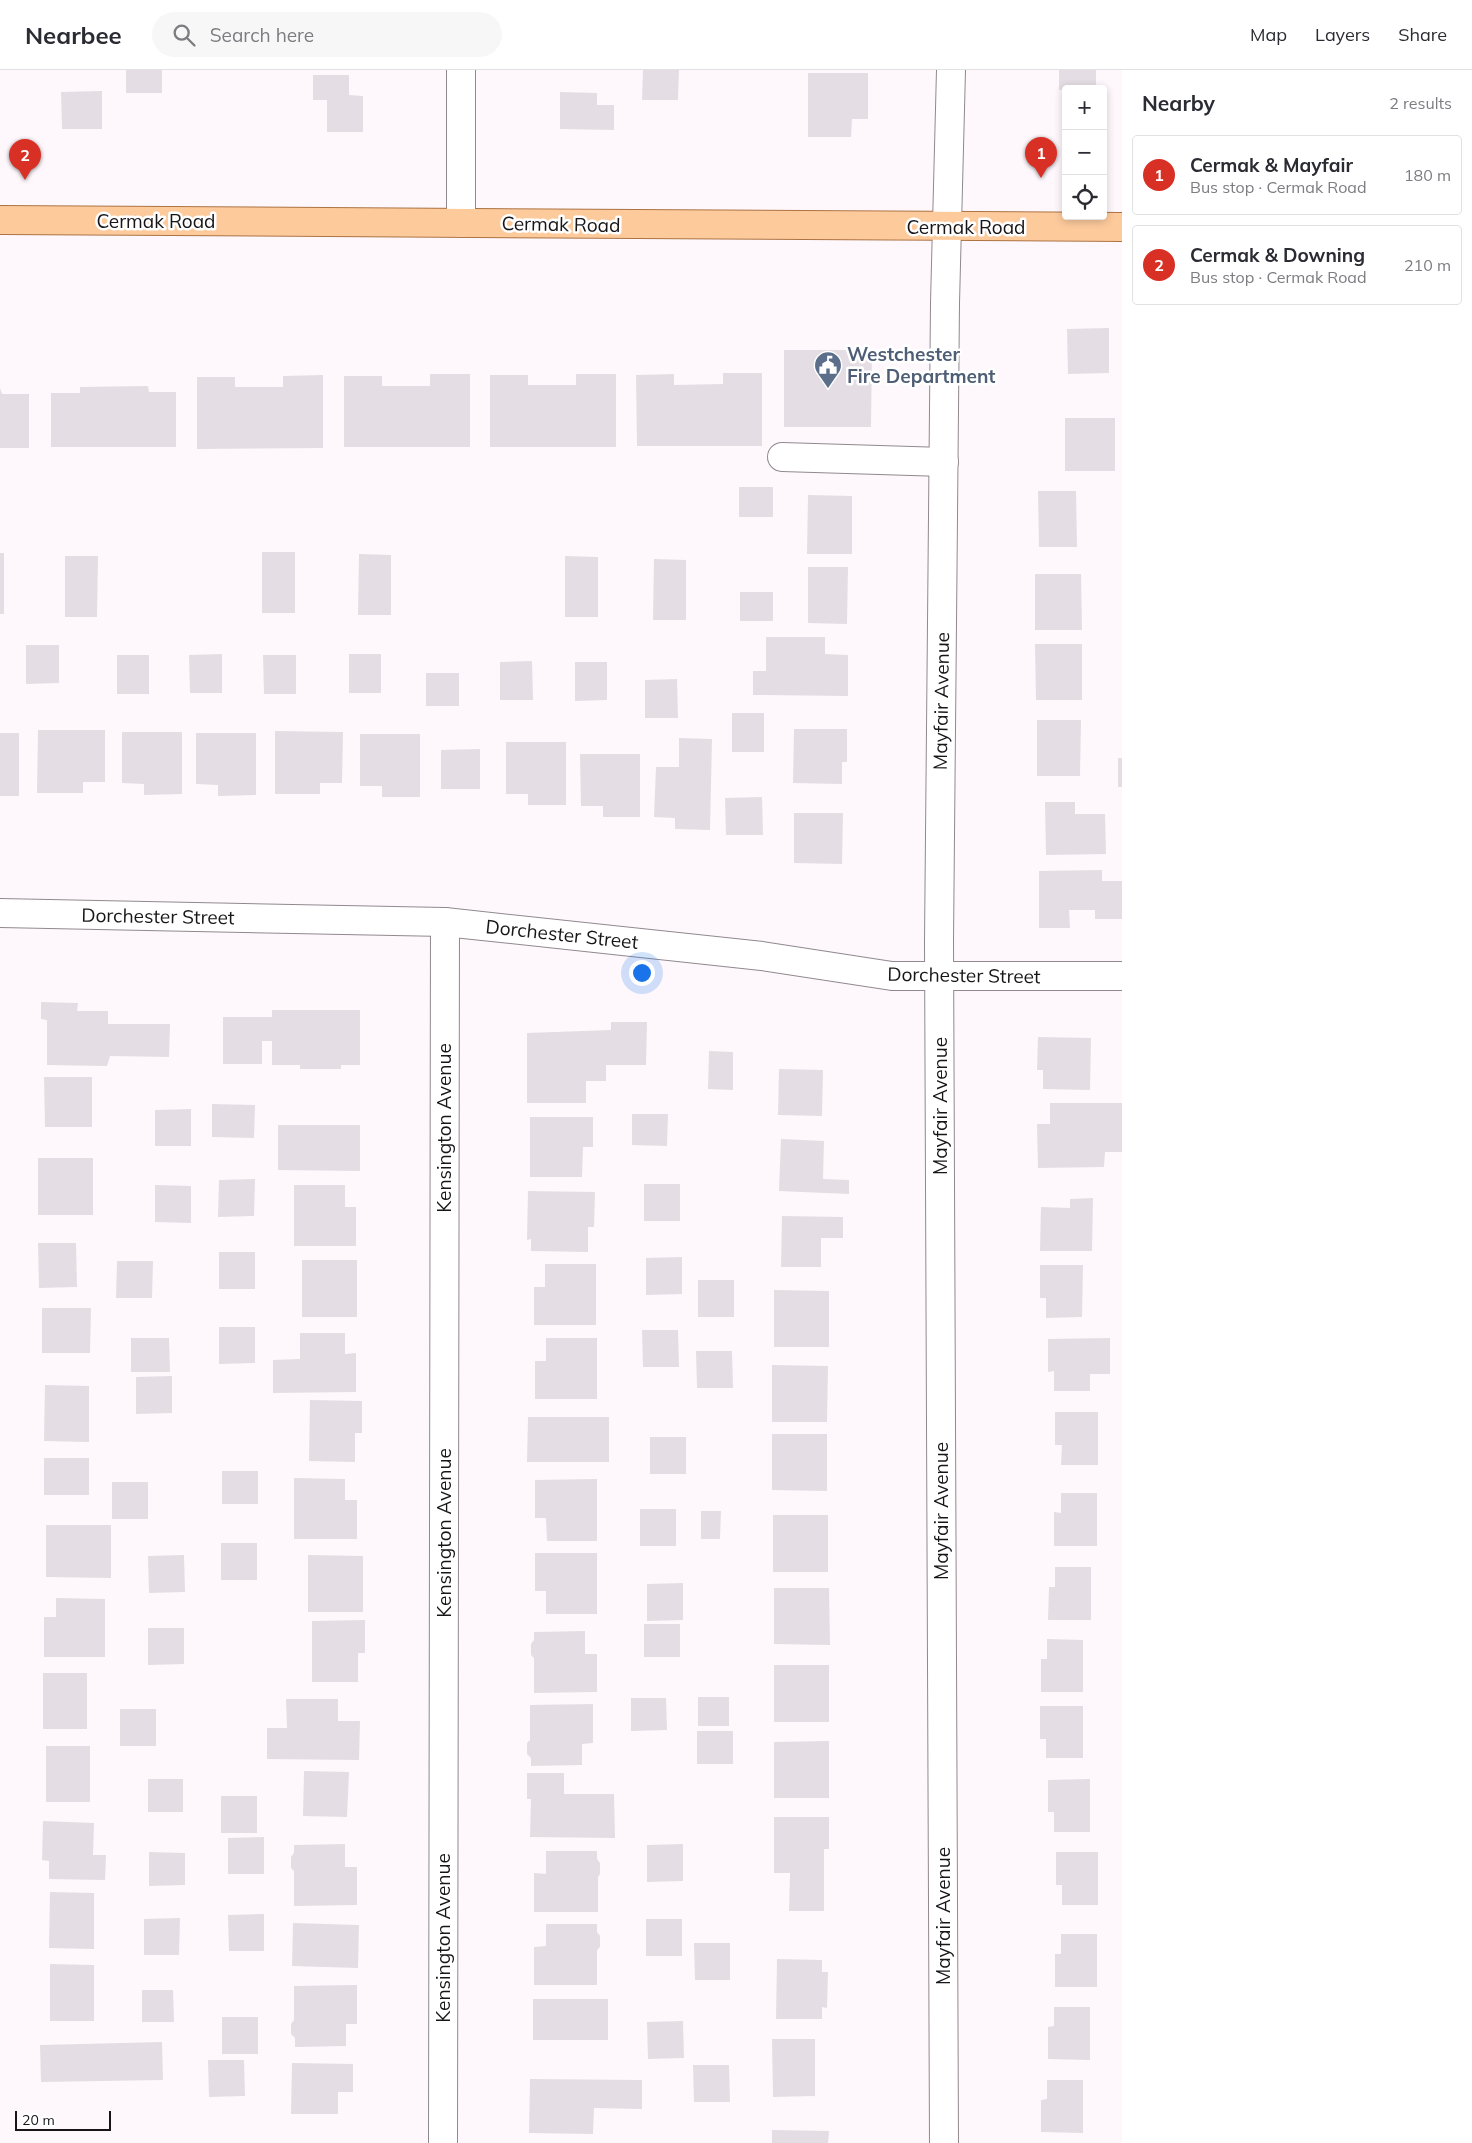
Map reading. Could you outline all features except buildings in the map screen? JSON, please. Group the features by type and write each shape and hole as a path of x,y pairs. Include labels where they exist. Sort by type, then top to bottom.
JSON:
{"main road":[{"name":"Cermak Road","path":"0,220 1122,227"}],"street":[{"path":"461,70 462,222"},
{"name":"Mayfair Avenue","path":"944,2143 939,976 945,302 951,70"},
{"path":"782,457 944,462"},
{"name":"Dorchester Street","path":"0,913 445,922 762,956 892,976 1122,976"},
{"name":"Kensington Avenue","path":"443,2143 445,922"}],"place":[{"name":"Cermak & Mayfair","path":"1041,178"},
{"name":"Cermak & Downing","path":"25,180"},
{"name":"Westchester Fire Department","path":"828,389"}]}
